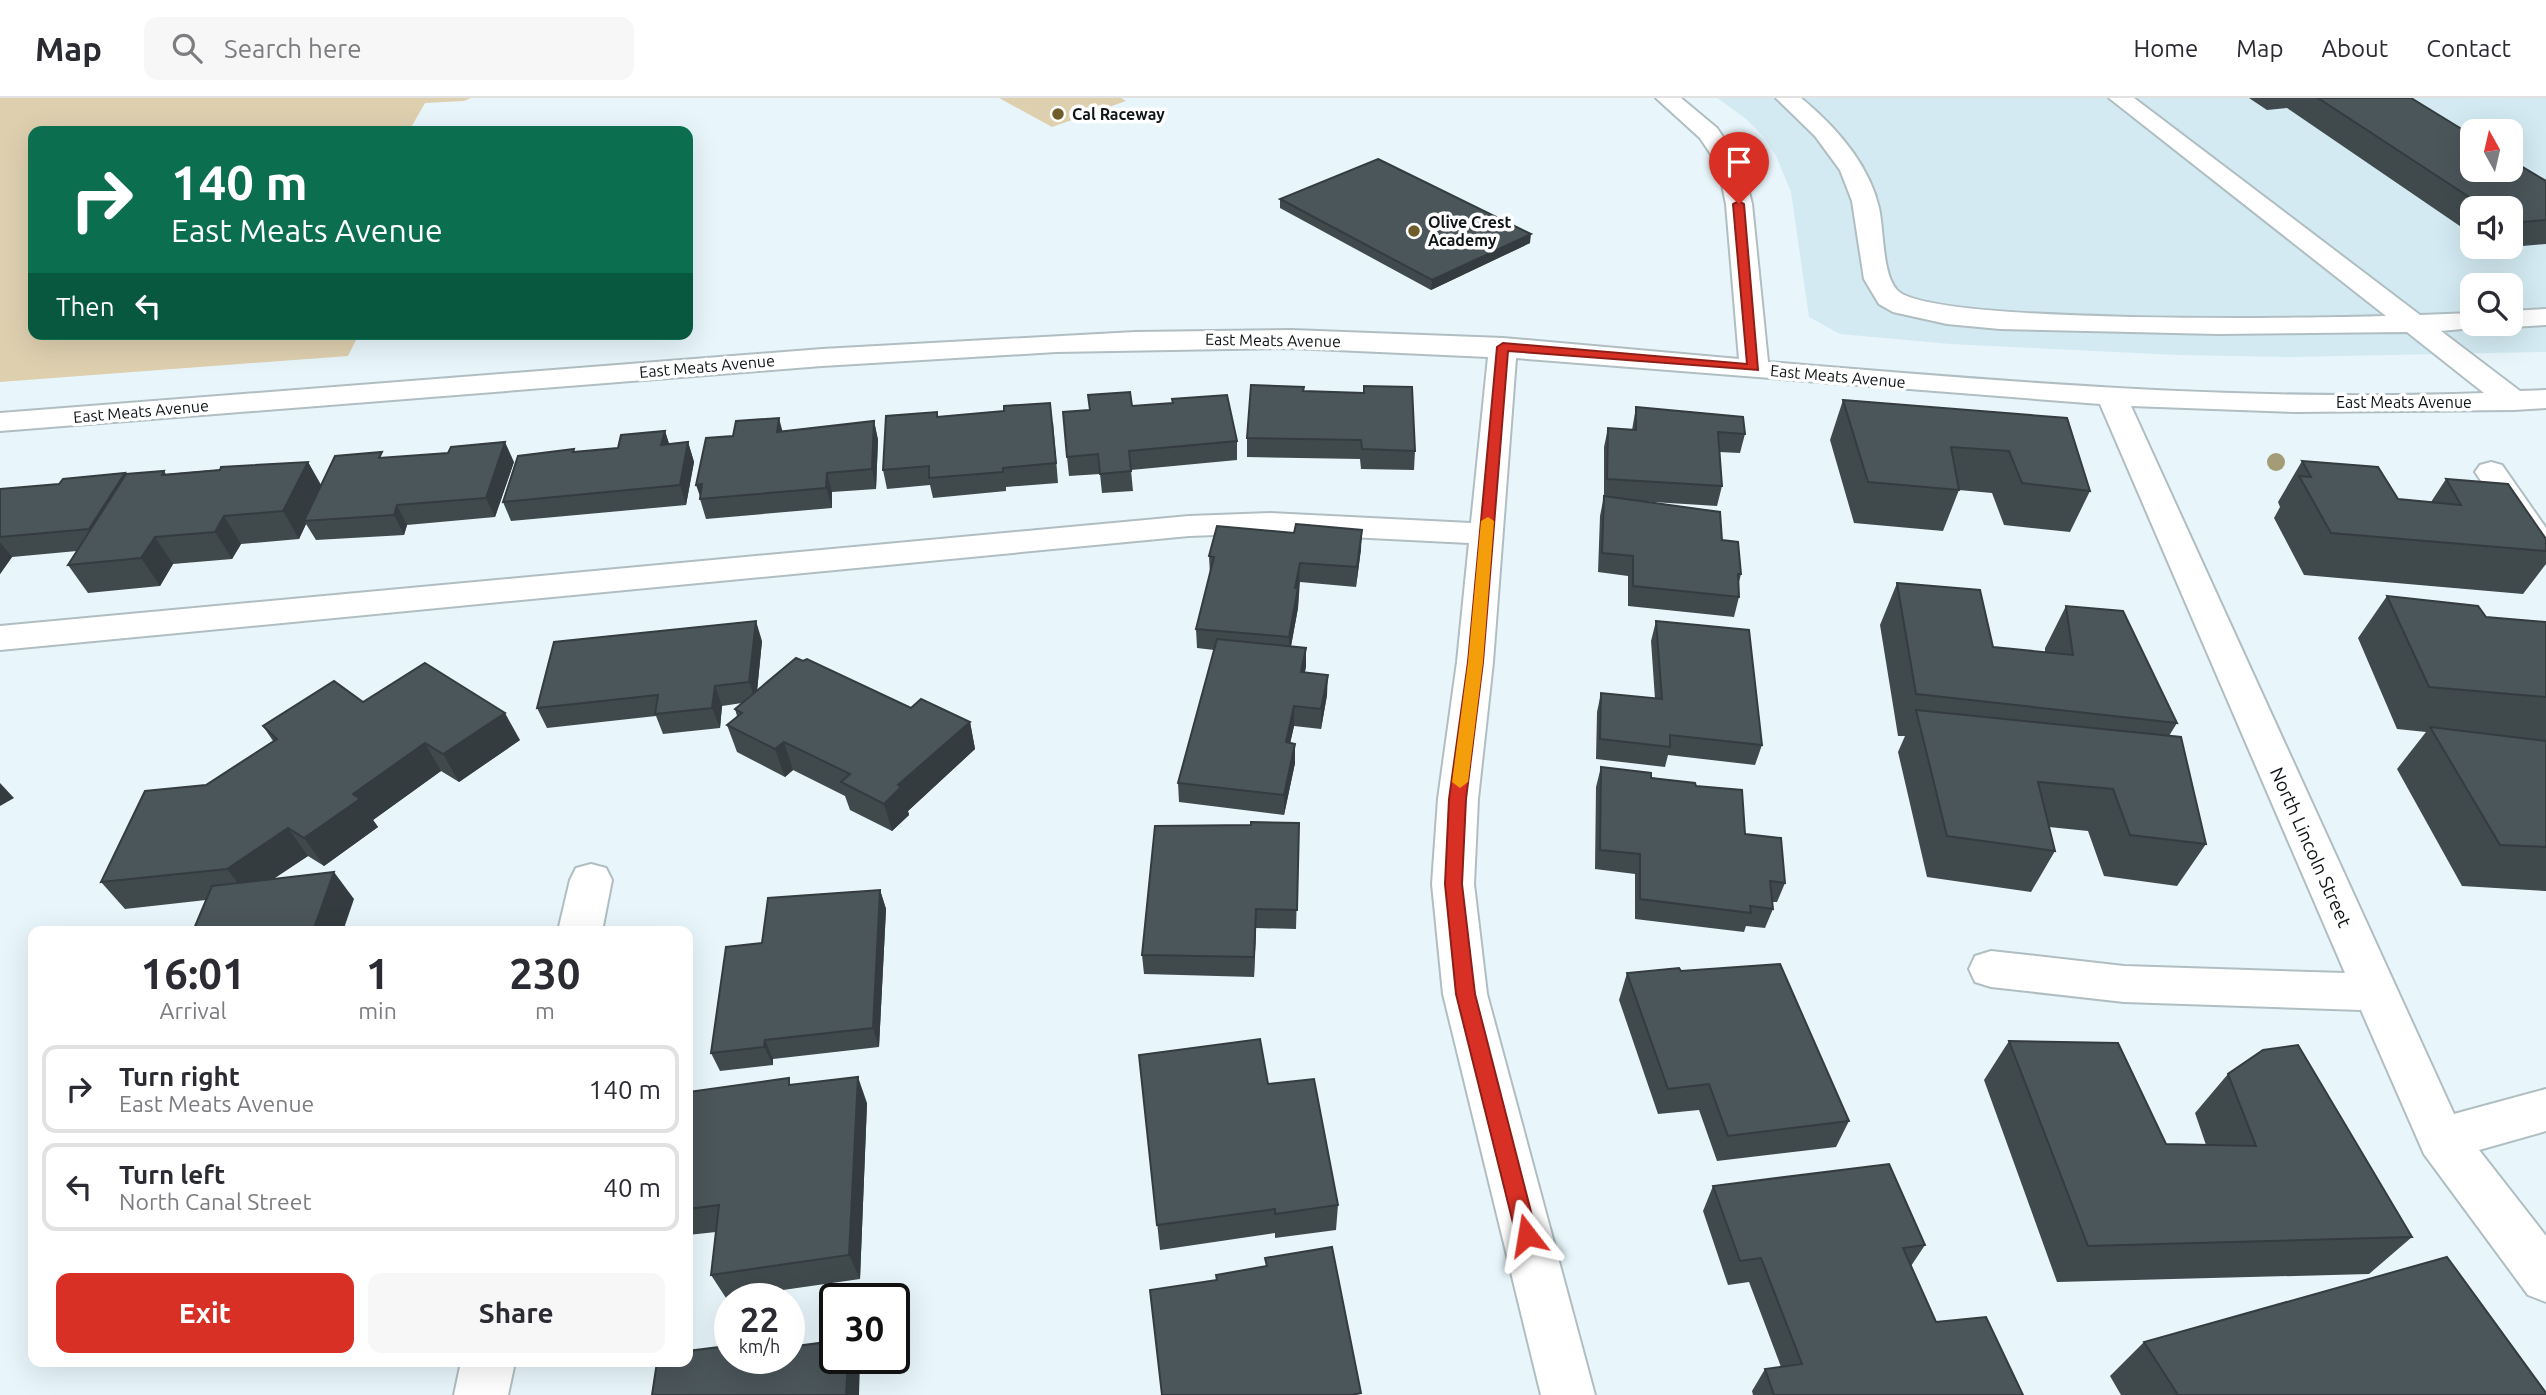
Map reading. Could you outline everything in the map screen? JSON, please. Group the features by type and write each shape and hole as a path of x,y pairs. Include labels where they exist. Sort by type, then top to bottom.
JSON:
{"street":[{"path":"1667,98 1709,133 1730,165 1739,204 1754,368"},
{"path":"1787,98 1812,118 1848,161 1866,203 1880,285 1888,298 1909,308 1933,314 2006,320 2124,324 2330,326 2460,322"},
{"path":"2120,98 2514,401"},
{"path":"2523,318 2546,317"},
{"name":"East Meats Avenue","path":"0,422 846,355 1030,343 1278,339 1503,347 1879,380 2111,396 2358,403 2546,399"},
{"path":"1503,347 1475,662 1458,799 1453,884 1465,994 1568,1395"},
{"name":"North Lincoln Street","path":"2111,396 2441,1139 2546,1277"},
{"path":"2491,472 2546,552"},
{"path":"0,638 1189,526 1270,523 1486,534"},
{"path":"581,926 591,880"},
{"path":"1991,968 2124,984 2375,992"},
{"path":"2441,1139 2546,1110"},
{"path":"481,1395 487,1367"}],"shaded area":[{"path":"0,98 471,98 464,101 425,103 412,126 28,126 28,340 356,340 348,356 0,382"},
{"name":"Cal Raceway","path":"999,98 1121,98 1126,101 1052,127"},
{"path":"1717,98 2546,98 2546,352 2291,357 2177,355 1950,344 1840,334 1809,317 1791,192 1776,156 1763,136 1745,118"}],"building":[{"path":"2318,98 2411,98 2460,128 2460,182 2524,182 2524,168 2546,181 2546,220 2523,222 2523,196 2468,196"},
{"name":"Olive Crest Academy","path":"1378,159 1531,234 1432,280 1280,199"},
{"path":"1251,385 1304,387 1303,391 1364,393 1364,386 1412,387 1415,451 1362,449 1361,440 1247,438"},
{"path":"1130,392 1132,406 1173,403 1172,399 1227,395 1237,441 1129,451 1131,471 1100,474 1098,454 1067,457 1063,412 1090,410 1088,395"},
{"path":"1843,400 2067,418 2090,491 2022,483 2009,451 1951,447 1959,490 1868,482"},
{"path":"1050,403 1056,463 1003,468 1003,472 929,478 929,466 883,470 886,416 937,412 937,417 1004,411 1004,406"},
{"path":"1636,407 1743,417 1745,434 1718,432 1722,486 1607,479 1608,428 1636,430"},
{"path":"779,418 777,432 874,421 872,469 827,473 826,488 700,499 702,484 696,485 706,438 733,436 736,421"},
{"path":"665,431 661,445 688,442 680,485 503,502 518,456 574,449 573,452 618,448 621,435"},
{"path":"505,442 486,498 397,505 394,515 304,521 335,456 382,452 379,458 448,453 451,447"},
{"path":"2302,461 2378,467 2398,499 2461,505 2446,479 2508,484 2546,539 2546,551 2331,533 2299,476 2311,477"},
{"path":"308,462 283,511 224,516 215,532 155,537 141,558 68,565 126,474 164,471 162,475 220,470 221,467"},
{"path":"125,473 89,529 0,537 0,489 59,484 63,479"},
{"path":"1604,496 1720,512 1722,540 1738,542 1741,574 1738,574 1739,597 1633,586 1633,556 1602,553"},
{"path":"1296,524 1362,530 1357,567 1300,563 1289,637 1196,629 1214,557 1209,556 1217,526 1294,533"},
{"path":"1897,583 1980,590 1993,647 2073,655 2066,606 2123,611 2177,723 1916,694"},
{"path":"2387,596 2478,606 2486,617 2546,622 2546,697 2429,687"},
{"path":"756,621 749,682 715,686 712,708 655,714 658,695 537,708 554,642"},
{"path":"1656,621 1749,630 1762,745 1670,735 1670,747 1600,739 1601,693 1662,699"},
{"path":"1217,639 1306,648 1301,672 1328,675 1321,709 1294,706 1286,742 1295,744 1284,795 1178,783"},
{"path":"796,658 803,661 807,659 911,708 921,699 970,722 898,785 901,787 884,804 841,782 850,774 784,742 775,749 727,725 742,713 735,709"},
{"path":"425,663 505,713 443,754 425,743 353,794 360,799 304,838 288,828 227,869 101,882 145,791 206,785 277,739 263,726 334,681 363,702"},
{"path":"1916,710 2181,737 2206,844 2130,835 2113,789 2038,782 2055,851 1947,836"},
{"path":"2430,727 2546,741 2546,847 2500,845"},
{"path":"1601,767 1651,773 1651,778 1695,783 1696,786 1742,790 1745,834 1781,838 1785,883 1770,881 1773,909 1750,906 1751,913 1640,899 1640,854 1600,850"},
{"path":"1251,822 1299,823 1297,910 1256,909 1254,957 1142,955 1155,826 1251,825"},
{"path":"334,872 315,926 195,926 212,886"},
{"path":"880,890 873,1028 765,1040 764,1047 711,1053 726,947 762,943 768,898"},
{"path":"1780,964 1849,1121 1728,1136 1709,1084 1668,1089 1627,973"},
{"path":"1260,1039 1268,1084 1314,1079 1338,1205 1275,1214 1275,1209 1157,1225 1139,1055"},
{"path":"2009,1041 2118,1043 2166,1144 2256,1146 2228,1074 2263,1050 2298,1045 2412,1237 2088,1246"},
{"path":"858,1077 849,1255 711,1275 719,1205 693,1208 693,1091 789,1078 789,1085"},
{"path":"1889,1164 1925,1245 1903,1248 1936,1322 1986,1317 2023,1395 1774,1395 1765,1369 1802,1364 1761,1258 1740,1261 1713,1186"},
{"path":"1332,1247 1361,1393 1162,1395 1150,1290 1217,1280 1216,1275 1267,1266 1265,1258"},
{"path":"2447,1257 2546,1395 2178,1395 2144,1342"},
{"path":"819,1343 819,1374 847,1374 846,1395 652,1395 656,1367 693,1367 693,1350 714,1348 714,1374 805,1374 805,1345"}],"slow traffic":[{"path":"1460,782 1475,662 1488,521"}],"place":[{"name":"Cal Raceway","path":"1058,114"},
{"name":"Olive Crest Academy","path":"1414,231"}],"route":[{"path":"1527,1235 1465,994 1453,884 1458,799 1475,662 1503,347 1754,368 1739,204"}]}
